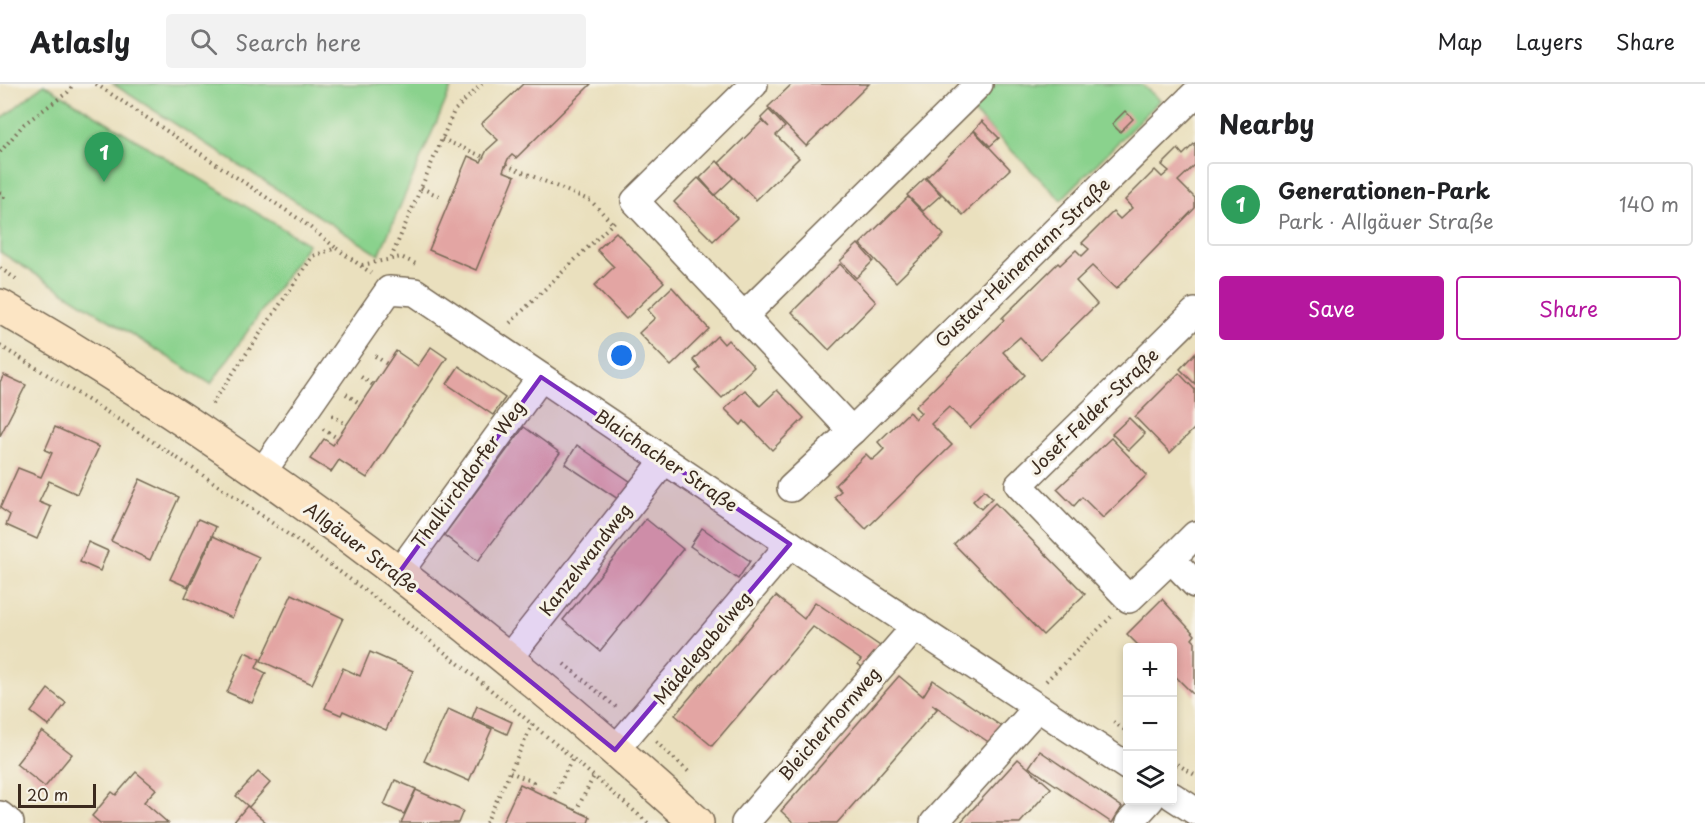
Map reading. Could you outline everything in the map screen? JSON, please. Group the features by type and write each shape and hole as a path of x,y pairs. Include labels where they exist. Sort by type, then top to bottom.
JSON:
{"main road":[{"name":"Allgäuer Straße","path":"0,306 116,377 261,474 398,574 508,659 697,823"}],"street":[{"path":"754,84 634,201 852,431"},
{"path":"743,317 979,84"},
{"name":"Gustav-Heinemann-Straße","path":"791,488 1195,94"},
{"path":"261,474 389,290"},
{"name":"Blaichacher Straße","path":"389,290 415,292 1123,764"},
{"name":"Josef-Felder-Straße","path":"1129,599 1019,485 1195,312"},
{"name":"Thalkirchdorfer Weg","path":"398,574 541,377"},
{"name":"Kanzelwandweg","path":"508,659 665,460"},
{"path":"1129,599 1195,535"},
{"name":"Mädelegabelweg","path":"604,741 790,544"},
{"path":"1171,559 1195,584"},
{"name":"Bleicherhornweg","path":"745,823 916,626"},
{"path":"934,823 1037,708"},
{"path":"1177,799 1195,811"},
{"path":"1129,823 1146,805"},
{"path":"0,815 10,823"}],"path":[{"path":"0,152 24,124 68,92 73,84"},
{"path":"96,84 302,221 362,265 389,290"},
{"path":"391,259 454,111 482,84"},
{"path":"442,139 484,157"},
{"path":"506,165 591,201 612,223"},
{"path":"421,188 439,196"},
{"path":"0,192 5,199"},
{"path":"510,323 634,201"},
{"path":"213,402 314,256 336,248"},
{"path":"0,346 159,446 307,548 383,604 533,723 648,823"},
{"path":"1047,679 1129,599"},
{"path":"486,823 533,723 550,694"},
{"path":"552,799 573,758 604,741"},
{"path":"576,811 594,776 604,741"},
{"path":"1177,764 1195,776"},
{"path":"510,772 533,782 530,789"}],"highlighted area":[{"path":"541,377 790,544 615,750 398,574"}],"green space":[{"path":"44,84 308,244 211,384 0,252 0,120"},
{"path":"113,84 453,84 379,255"},
{"path":"996,84 1141,84 1160,100 1061,200 970,109"}],"building":[{"path":"523,84 591,84 516,158 512,155 508,159 503,171 515,176 476,270 429,250 468,156 481,162 487,150 498,140 481,124"},
{"path":"792,84 869,84 806,146 768,107"},
{"path":"769,110 785,127 776,135 799,158 756,200 719,163 762,121 769,127 761,118"},
{"path":"1125,111 1133,119 1120,132 1112,124"},
{"path":"982,121 999,138 990,146 974,130"},
{"path":"974,131 1010,169 963,215 926,178"},
{"path":"1195,143 1195,165 1178,181 1195,198 1195,208 1116,289 1092,266 1076,281 1097,304 1041,359 1020,337 1003,352 1025,375 970,428 949,407 931,424 952,445 866,529 834,497 841,491 835,485 866,454 872,460 878,455 884,449 878,442 909,412 915,419 921,413 915,407 1004,320 1002,318 1058,263 1060,265 1076,250 1082,256 1089,249 1082,243 1113,212 1120,219 1132,208 1125,200 1155,170 1162,177 1169,171 1162,165 1178,149 1183,155"},
{"path":"717,161 733,178 715,195 700,178"},
{"path":"698,178 737,218 713,241 674,202"},
{"path":"925,178 941,195 923,211 907,195"},
{"path":"908,197 944,235 896,282 860,244"},
{"path":"616,232 664,282 626,319 594,286 614,267 597,250"},
{"path":"858,244 873,261 856,278 840,261"},
{"path":"840,264 876,302 829,350 792,312"},
{"path":"672,287 709,329 671,366 639,333 655,318 648,310"},
{"path":"717,336 724,344 728,340 754,367 722,398 696,371 700,368 693,360"},
{"path":"431,347 447,358 367,478 339,460 331,472 310,459 324,439 333,445 396,351 418,366"},
{"path":"1195,353 1195,384 1180,369"},
{"path":"459,366 505,398 493,415 447,384"},
{"path":"1179,373 1195,390 1195,428 1170,453 1135,417"},
{"path":"4,375 26,385 0,436 0,382"},
{"path":"745,390 760,406 777,390 804,418 772,450 744,421 741,425 725,409"},
{"path":"1129,418 1145,434 1129,450 1112,434"},
{"path":"55,427 99,447 77,494 49,481 39,502 51,507 37,539 6,525 10,515 0,508 18,468 41,477 52,453 45,450"},
{"path":"524,427 560,453 478,561 444,535"},
{"path":"1111,438 1147,475 1103,518 1082,497 1074,506 1057,489"},
{"path":"577,445 637,486 624,503 565,464"},
{"path":"140,479 179,497 150,560 111,541"},
{"path":"984,490 992,498 981,509 973,501"},
{"path":"995,503 1085,594 1043,635 954,544"},
{"path":"198,519 216,527 188,587 170,579"},
{"path":"646,519 683,549 600,651 563,620"},
{"path":"702,528 750,561 738,579 690,546"},
{"path":"213,536 259,557 232,618 185,597"},
{"path":"88,542 108,551 100,571 80,562"},
{"path":"292,594 343,618 312,684 261,661"},
{"path":"776,596 804,619 815,602 883,648 867,671 858,664 861,660 813,627 712,746 675,715"},
{"path":"1162,599 1195,635 1192,639 1195,642 1195,696 1177,678 1177,643 1136,643 1127,634"},
{"path":"245,652 260,659 256,668 266,673 252,703 227,692"},
{"path":"370,652 413,671 386,730 343,711 341,715 325,708 343,668 360,676"},
{"path":"899,676 923,696 933,680 1004,728 993,745 932,704 937,709 837,823 794,823 781,811"},
{"path":"48,689 66,703 49,726 31,712"},
{"path":"477,706 512,722 507,734 472,718"},
{"path":"448,709 492,729 469,781 424,761"},
{"path":"42,731 72,754 45,787 16,764"},
{"path":"1040,751 1122,807 1112,823 1029,767"},
{"path":"1018,759 1051,788 1020,823 960,823"},
{"path":"136,772 156,789 144,802 168,823 100,823 92,816 112,792 116,795"},
{"path":"258,772 270,783 249,807 236,796"},
{"path":"395,780 416,789 404,814 384,805"},
{"path":"520,784 590,817 588,823 502,823"},
{"path":"416,790 463,811 458,823 401,823"},
{"path":"247,806 267,823 233,823"}],"place":[{"name":"Generationen-Park","path":"104,182"}]}
